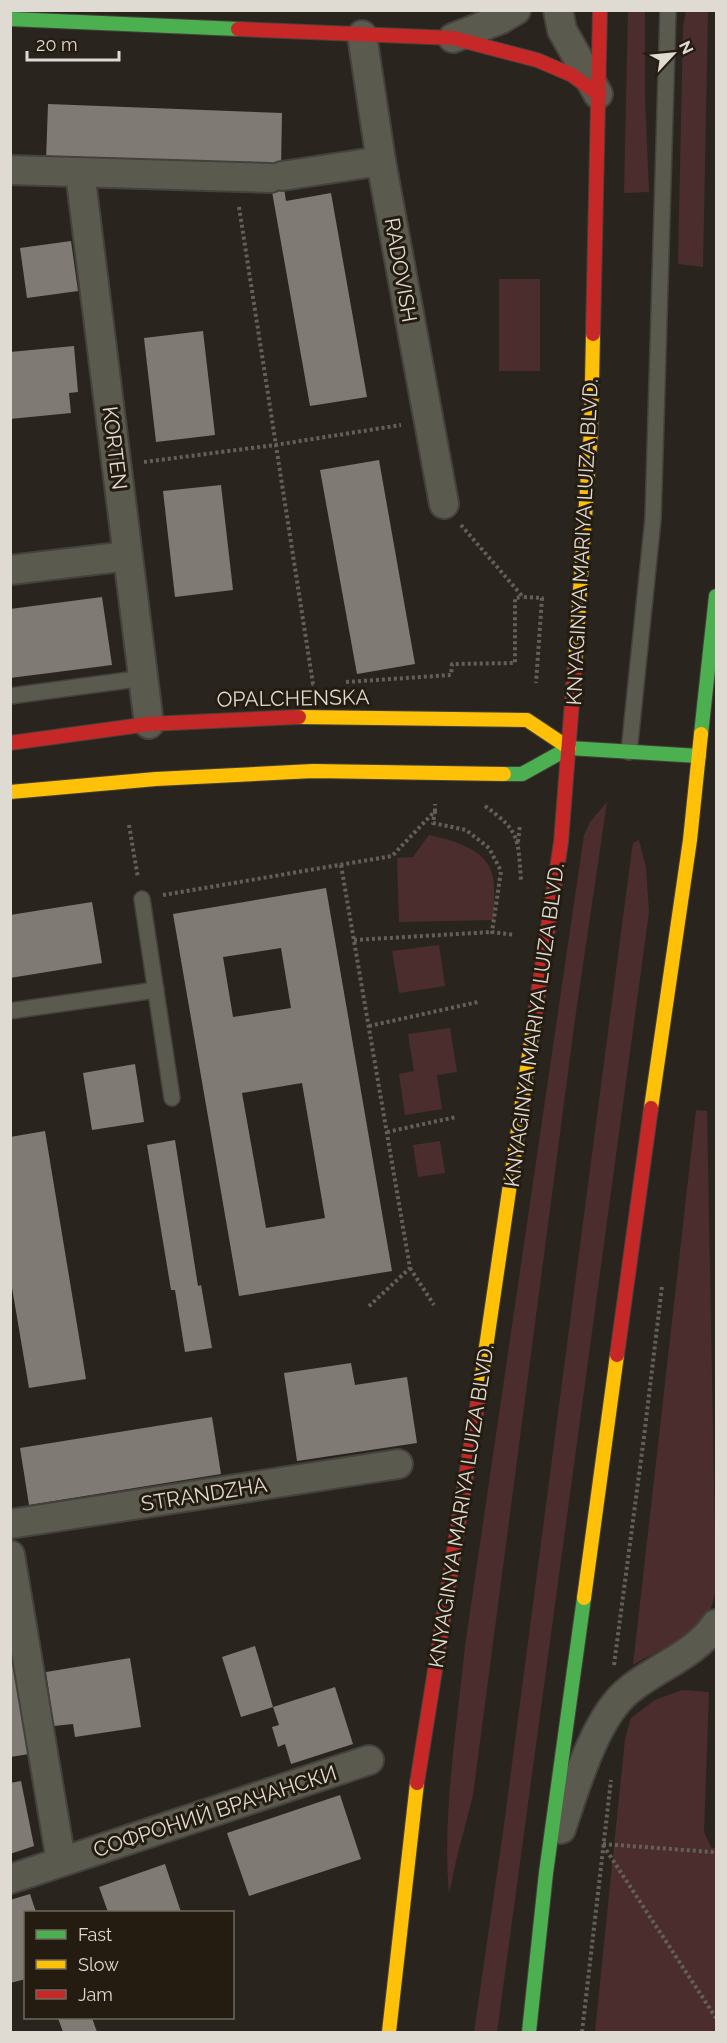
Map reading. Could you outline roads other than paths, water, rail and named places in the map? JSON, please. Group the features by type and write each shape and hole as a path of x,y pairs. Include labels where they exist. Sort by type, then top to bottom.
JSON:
{"main road":[{"name":"KNYAGINYA MARIYA LUIZA BLVD.","path":"389,2032 420,1755 471,1454 561,842 591,430 600,10"},
{"path":"10,19 453,38 537,60 572,75 599,95"},
{"path":"529,2032 546,1873 690,840 717,596"},
{"name":"OPALCHENSKA","path":"10,743 149,724 317,716 527,720 569,748 699,756"},
{"path":"10,792 156,779 314,771 522,774 569,748"}],"street":[{"path":"453,38 501,19 516,10"},
{"path":"558,10 562,30 599,95"},
{"name":"RADOVISH","path":"362,35 381,160 444,504"},
{"path":"10,170 276,177 381,160"},
{"name":"KORTEN","path":"80,173 149,724"},
{"path":"10,570 128,556"},
{"name":"STRANDZHA","path":"10,1524 399,1464"},
{"path":"10,1555 62,1861"},
{"path":"546,1873 595,1736 616,1704 641,1680 690,1651 717,1624"},
{"name":"СОФРОНИЙ ВРАЧАНСКИ","path":"10,1879 369,1760"}],"lane":[{"path":"630,752 653,519 668,10"},
{"path":"10,696 144,678"},
{"path":"142,899 172,1098"},
{"path":"10,1011 156,990"}]}
